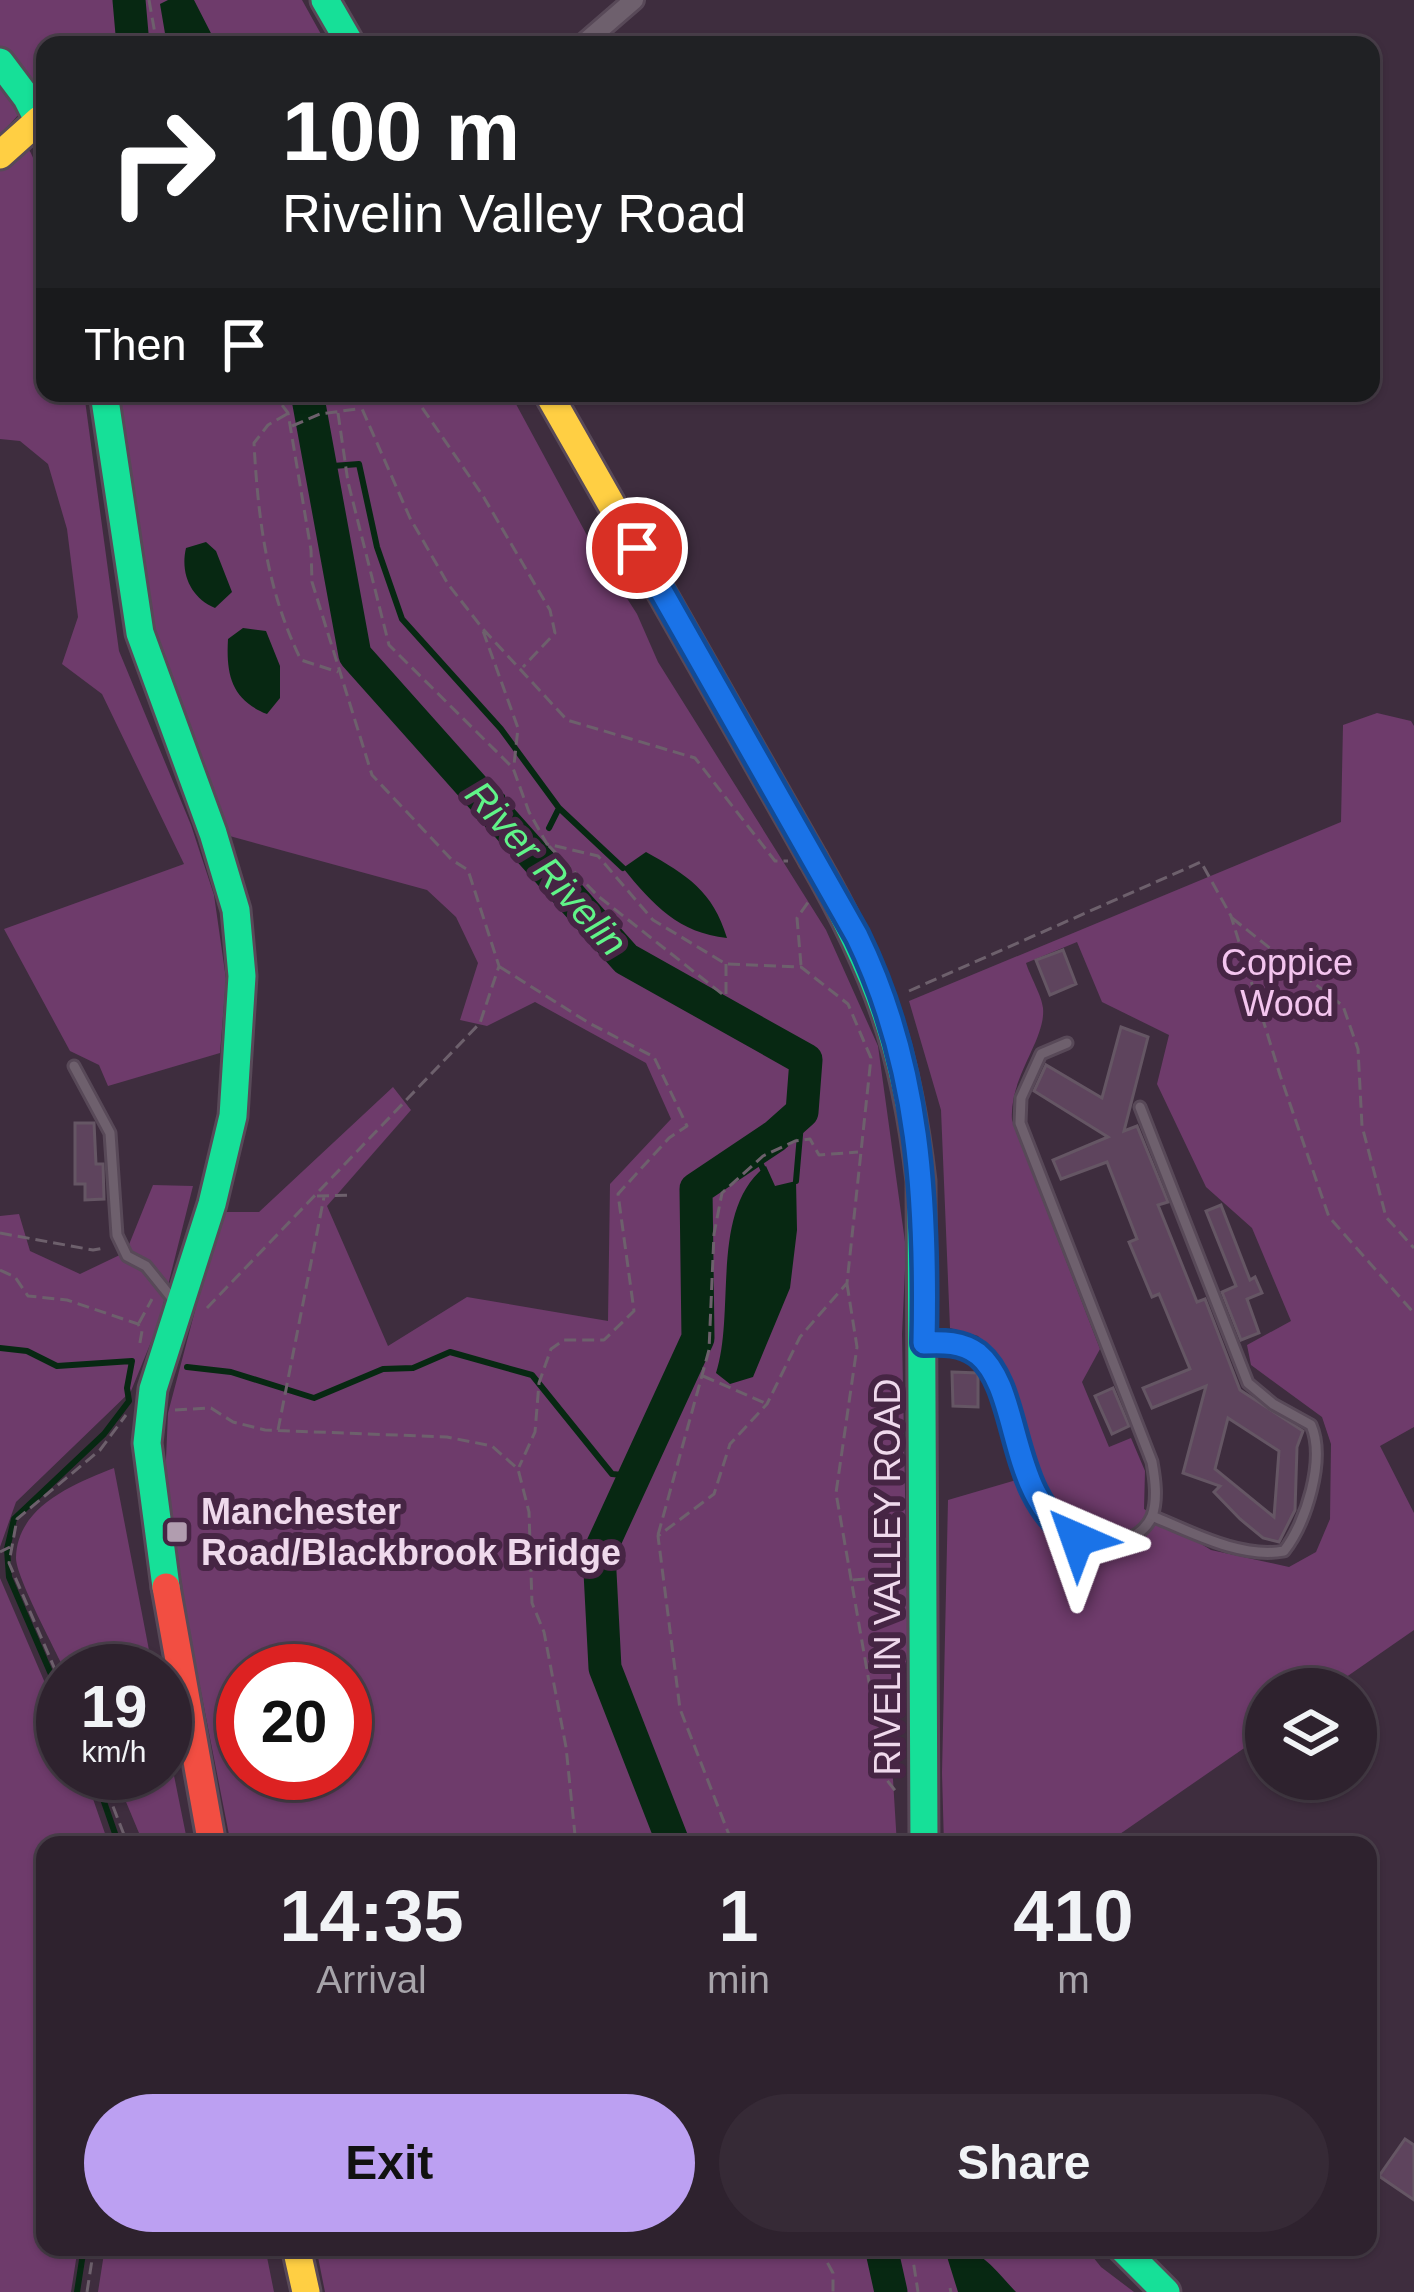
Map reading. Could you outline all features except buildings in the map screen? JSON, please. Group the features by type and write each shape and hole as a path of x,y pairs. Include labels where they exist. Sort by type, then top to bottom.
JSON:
{"main road":[{"path":"325,0 346,36"},
{"path":"0,62 36,118"},
{"path":"0,155 36,131"},
{"path":"105,402 140,633 213,833 236,910 240,954 232,1116 212,1204 151,1400 147,1443 156,1534 210,1836"},
{"name":"RIVELIN VALLEY ROAD","path":"553,402 857,936 886,1002 912,1103 921,1166 924,1836"},
{"path":"298,2256 305,2292"},
{"path":"1130,2256 1166,2292"}],"street":[{"path":"592,36 634,0"}],"lane":[{"path":"924,1343 959,1345 986,1363 1036,1495 1064,1532 1090,1542 1122,1541 1134,1536 1152,1516 1156,1494 1152,1462 1020,1123 1021,1098 1042,1054 1067,1043"},
{"path":"74,1066 110,1133 121,1245 127,1256 146,1266 179,1311"},
{"path":"1140,1107 1248,1383 1311,1426 1316,1445 1305,1517 1284,1551 1215,1541 1152,1516"}],"path":[{"path":"149,0 155,36"},
{"path":"179,1311 195,1320 480,1023 499,966 468,870 452,860 372,775 312,582 291,426 280,402"},
{"path":"357,402 410,518 448,584 567,720 695,758 775,861 819,869 797,918 801,967"},
{"path":"418,402 483,496 550,610 555,633 520,670"},
{"path":"291,426 320,414 359,408"},
{"path":"288,413 268,425 254,443 258,518 280,618 302,660 340,672"},
{"path":"338,413 348,482 389,645 513,768 529,812 548,844 598,896 726,997 726,964"},
{"path":"483,629 518,728 513,768"},
{"path":"548,844 598,856 653,920 726,964 801,967 848,1004 872,1058 847,1283 856,1348 836,1493 886,1779 898,1794"},
{"path":"886,1002 1201,862 1231,916 1329,1217 1414,1312"},
{"path":"1231,916 1343,1006 1358,1048 1362,1126 1386,1216 1414,1248"},
{"path":"499,966 654,1057 687,1126 669,1138 617,1194 634,1311 604,1340 564,1340 551,1349 534,1407 535,1432 518,1469"},
{"path":"730,1836 680,1709 658,1536 709,1350 714,1234 722,1193 753,1163 795,1141 810,1139 819,1155 862,1152"},
{"path":"316,1196 353,1195"},
{"path":"278,1430 324,1197"},
{"path":"0,1233 93,1250 121,1245"},
{"path":"0,1270 15,1277 28,1296 67,1300 138,1324 142,1331 139,1351"},
{"path":"658,1536 713,1494 730,1444 767,1404 800,1337 847,1283"},
{"path":"138,1324 159,1286"},
{"path":"702,1376 767,1404"},
{"path":"44,1644 9,1563 17,1520 100,1450 136,1402 211,1408 233,1422 278,1430 446,1436 492,1446 518,1469 529,1512 532,1603 544,1632 566,1747 574,1836"},
{"path":"0,1552 12,1546"},
{"path":"850,1580 923,1574"},
{"path":"110,1800 124,1836"},
{"path":"87,2292 93,2256"},
{"path":"824,2256 833,2273 833,2292"},
{"path":"912,2256 918,2292"}],"green space":[{"path":"0,0 302,0 322,36 36,36 36,95 0,135"},
{"path":"23,144 36,169 36,402 85,402 119,651 191,825 214,895 226,979 220,1053 108,1086 99,1065 70,1051 4,929 184,864 102,694 62,664 78,617 67,529 48,464 20,441 0,439 0,170"},
{"path":"120,402 515,402 589,539 637,614 658,662 826,930 878,1046 906,1249 902,1334 908,1647 892,1763 896,1836 229,1836 222,1800 372,1800 372,1644 216,1644 216,1768 165,1482 168,1413 221,1212 259,1212 393,1087 411,1110 327,1206 388,1346 467,1297 608,1321 610,1184 671,1119 646,1063 535,1002 487,1026 460,1020 478,963 456,917 427,890 226,835 154,636"},
{"name":"Coppice Wood","path":"1377,713 1411,721 1414,726 1414,1427 1380,1446 1414,1513 1414,1630 1359,1668 1245,1668 1245,1748 1117,1836 944,1836 948,1500 1020,1479 1033,1512 1055,1538 1084,1554 1120,1553 1054,1505 1023,1439 1003,1370 978,1336 950,1328 941,1110 909,1001 1341,822 1343,725","holes":["1077,942 1102,1002 1169,1035 1157,1084 1206,1187 1252,1228 1291,1321 1247,1345 1251,1365 1322,1417 1331,1444 1330,1519 1316,1552 1289,1567 1211,1550 1144,1509 1145,1471 1131,1438 1109,1447 1082,1382 1100,1349 1012,1120 1016,1089 1042,1020 1042,1003 1026,963"]},
{"path":"153,1185 193,1186 158,1325 131,1391 16,1502 0,1547 0,1216 19,1214 30,1251 80,1274 126,1252"},
{"path":"114,1468 148,1644 52,1644 22,1581 16,1558 26,1524 50,1500"},
{"path":"0,1578 36,1662 36,1800 93,1800 106,1836 36,1836 36,2256 77,2256 71,2292 0,2292"},
{"path":"125,1800 179,1800 186,1836 140,1836"},
{"path":"104,2256 267,2256 274,2292 98,2292"},
{"path":"318,2256 1092,2256 1134,2292 325,2292"}],"shaded area":[{"path":"194,0 212,36 165,36 160,4"},
{"path":"206,542 216,551 232,592 215,608 194,591 185,567 186,548"},
{"path":"243,628 266,631 280,666 280,698 267,714 245,701 230,674 228,639"},
{"path":"484,779 505,795 507,825 490,834 467,799"},
{"path":"646,852 697,886 714,908 727,938 681,923 645,894 623,868"},
{"path":"766,1166 775,1186 796,1181 797,1230 790,1288 753,1377 730,1384 716,1373 730,1234 748,1185"},
{"path":"947,2256 980,2256 1016,2292 958,2292"}],"waterway":[{"name":"River Rivelin","path":"129,0 132,36"},
{"name":"River Rivelin","path":"309,402 355,655 626,959 806,1060 802,1112 696,1189 698,1338 599,1553 605,1668 670,1836"},
{"path":"320,467 359,464 377,547 402,619 501,729 559,808 549,828"},
{"path":"559,808 623,868"},
{"path":"796,1181 802,1112"},
{"path":"753,1147 763,1169"},
{"path":"0,1348 27,1351 57,1366 132,1361 129,1401 104,1434 14,1519 7,1549 9,1577 38,1644"},
{"path":"187,1367 231,1372 314,1398 383,1369 413,1368 450,1352 532,1375 612,1474 633,1476"},
{"path":"103,1800 116,1836"},
{"path":"77,2292 83,2256"},
{"name":"River Rivelin","path":"883,2256 891,2292"}],"traffic: fast":[{"path":"325,0 346,36"},
{"path":"0,62 36,116"},
{"path":"105,402 140,633 236,910 242,976 233,1116 212,1204 153,1389 147,1443 166,1587"},
{"path":"813,859 855,939 886,1014 907,1092 921,1181 924,1836"},
{"path":"1130,2256 1166,2292"}],"traffic: slow":[{"path":"0,155 36,123"},
{"path":"553,402 813,859"},
{"path":"298,2256 306,2292"}],"traffic: jam":[{"path":"166,1587 210,1836"}],"place":[{"name":"Manchester Road/Blackbrook Bridge","path":"177,1532"}],"route":[{"path":"637,548 857,936 886,1002 912,1103 921,1166 924,1343 959,1345 986,1363 1036,1495 1064,1532 1077,1539"}]}
